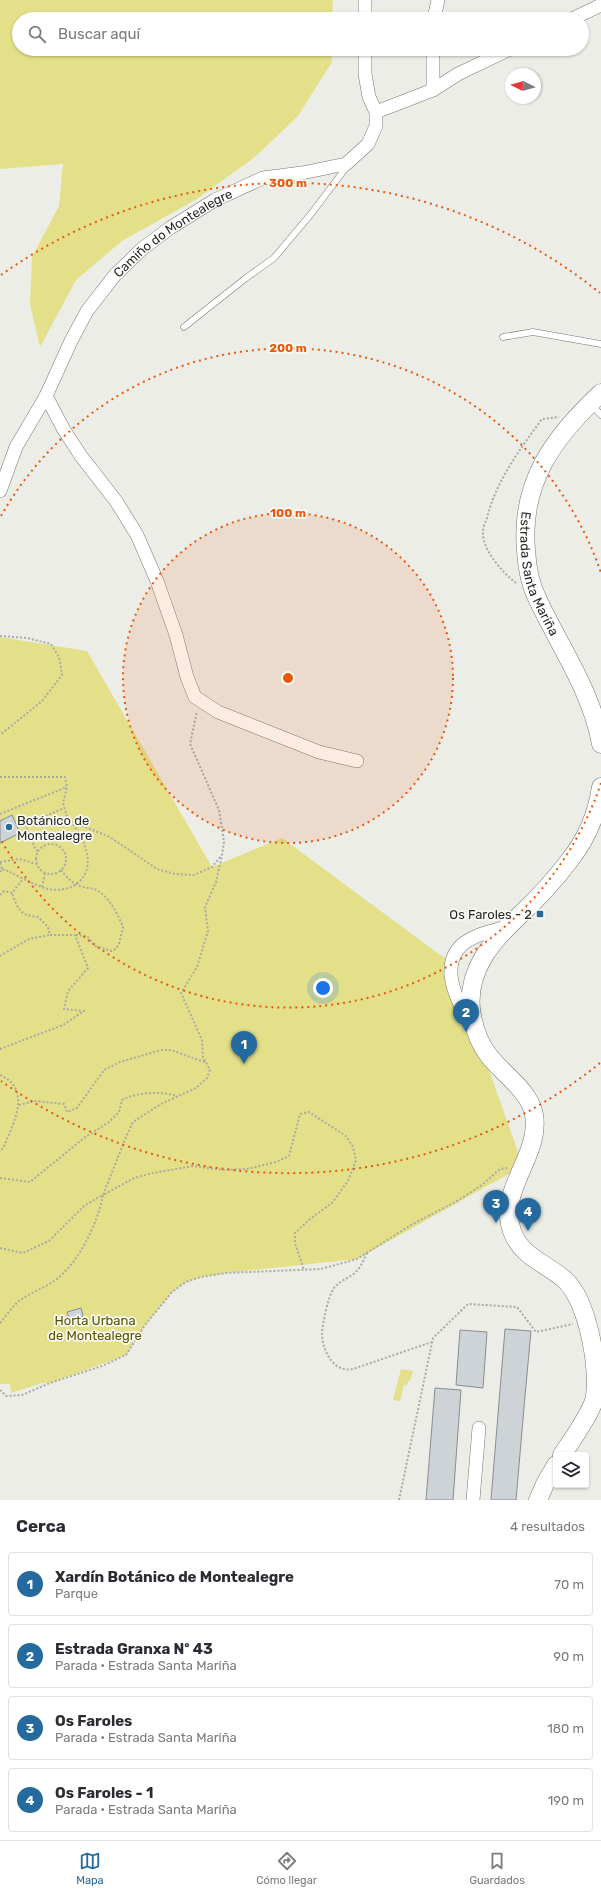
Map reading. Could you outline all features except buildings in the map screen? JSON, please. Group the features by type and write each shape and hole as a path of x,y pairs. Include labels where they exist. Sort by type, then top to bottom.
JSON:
{"main road":[{"name":"Estrada Santa Mariña","path":"597,403 557,440 539,470 530,495 526,515 525,545 529,572 536,598 587,697 599,725 601,744"},
{"path":"564,1452 589,1412 598,1388 597,1364 587,1320 581,1304 571,1287 555,1273 529,1256 515,1239 509,1223 511,1194 533,1139 534,1113 524,1095 490,1057 476,1031 470,1004 473,978 484,955 506,927 550,884 571,858 589,829 599,807 601,787"},
{"path":"538,1500 553,1471"}],"street":[{"path":"365,0 365,12"},
{"path":"435,12 438,0"},
{"path":"586,12 601,5"},
{"name":"Camiño do Montealegre","path":"0,491 16,447 46,396 70,341 87,311 116,274 142,249 170,228 215,200 263,178 302,173 346,164 368,144 376,126 376,112 369,97 365,74 365,56"},
{"path":"433,56 433,90"},
{"path":"376,112 433,90 458,74 495,56"},
{"path":"46,396 64,430 81,456 116,501 137,534 157,581 176,635 187,677 195,698 218,712 319,752 357,761"},
{"path":"476,1031 461,1009 450,979 451,963 461,946 476,936 506,927"},
{"path":"473,1500 479,1428"}],"lane":[{"path":"184,327 274,258 311,214 352,158"},
{"path":"503,337 533,332 601,344"}],"path":[{"path":"0,636 27,638 51,644 59,657 62,675 42,701 0,735"},
{"path":"0,1323 18,1302 58,1279 74,1263 89,1234 102,1203 103,1195 133,1122 161,1104 196,1088 207,1078 210,1070 204,1057 202,1040 181,993 197,967 208,931 205,908 216,882 224,842 219,810 190,744 200,701"},
{"path":"0,777 65,777 68,787 63,803 68,820 110,837 157,869 175,874 194,875 212,868 222,855"},
{"path":"0,814 68,787"},
{"path":"38,851 46,845 56,845 64,851 66,860 61,870 54,874 45,873 41,870 37,864 38,851 36,850 25,825 64,808"},
{"path":"37,864 19,859 0,862 1,870 48,889 67,889 78,884 86,873 88,861 86,849 72,822"},
{"path":"0,956 29,940 50,935 87,936 95,946 111,951 116,949 119,944 123,927 105,897 98,891 83,887 69,880 61,870"},
{"path":"42,886 45,873"},
{"path":"12,893 23,879"},
{"path":"0,895 4,891 12,893"},
{"path":"12,893 17,907 21,912 29,916 38,917 48,927 50,935"},
{"path":"0,1048 63,1025 84,1011 64,1009 68,991 88,968 75,936"},
{"path":"19,1105 35,1101 64,1104 66,1112 77,1108 104,1070 120,1062 162,1050 171,1050 207,1063"},
{"path":"0,1075 9,1079 17,1090 19,1105 14,1123 4,1148 0,1152"},
{"path":"0,1178 30,1182 84,1138 108,1122 119,1112 122,1100 131,1095 166,1092 177,1097"},
{"path":"0,1248 23,1253 49,1241 86,1205 134,1178 193,1166 222,1170 247,1169 276,1162 289,1156 300,1114 309,1112 346,1136 353,1147 356,1160 348,1181 332,1203 310,1219 295,1233 295,1244 304,1270"},
{"path":"0,1390 6,1396 22,1395 50,1383 102,1366 126,1355 145,1325 172,1292 186,1282 201,1277 226,1273 322,1269 341,1265 357,1259 411,1225 457,1201 482,1185 500,1169 523,1166"},
{"path":"367,1253 361,1266 334,1288 330,1299 322,1335 327,1352 332,1362 343,1369 353,1369 432,1342"},
{"path":"399,1500 433,1338 468,1304 518,1307 536,1332 587,1320"}],"green space":[{"path":"0,0 333,0 332,12 12,12 12,56 332,56 332,62 298,116 255,157 197,199 122,241 76,280 40,347 30,304 32,257 59,206 63,164 0,169"},
{"name":"Horta Urbana de Montealegre","path":"0,637 87,651 212,867 282,838 451,963 523,1166 357,1259 226,1273 201,1277 186,1282 172,1292 145,1325 126,1355 50,1383 42,1383 11,1393 10,1384 0,1384"},
{"path":"401,1369 413,1371 410,1381 408,1381 407,1385 404,1385 400,1401 393,1400"}],"place":[{"name":"Botánico de Montealegre","path":"9,827"},
{"name":"Os Faroles - 2","path":"540,914"},
{"name":"Estrada Granxa Nº 43","path":"466,1032"},
{"name":"Xardín Botánico de Montealegre","path":"244,1064"},
{"name":"Os Faroles","path":"496,1223"},
{"name":"Os Faroles - 1","path":"528,1231"}]}
